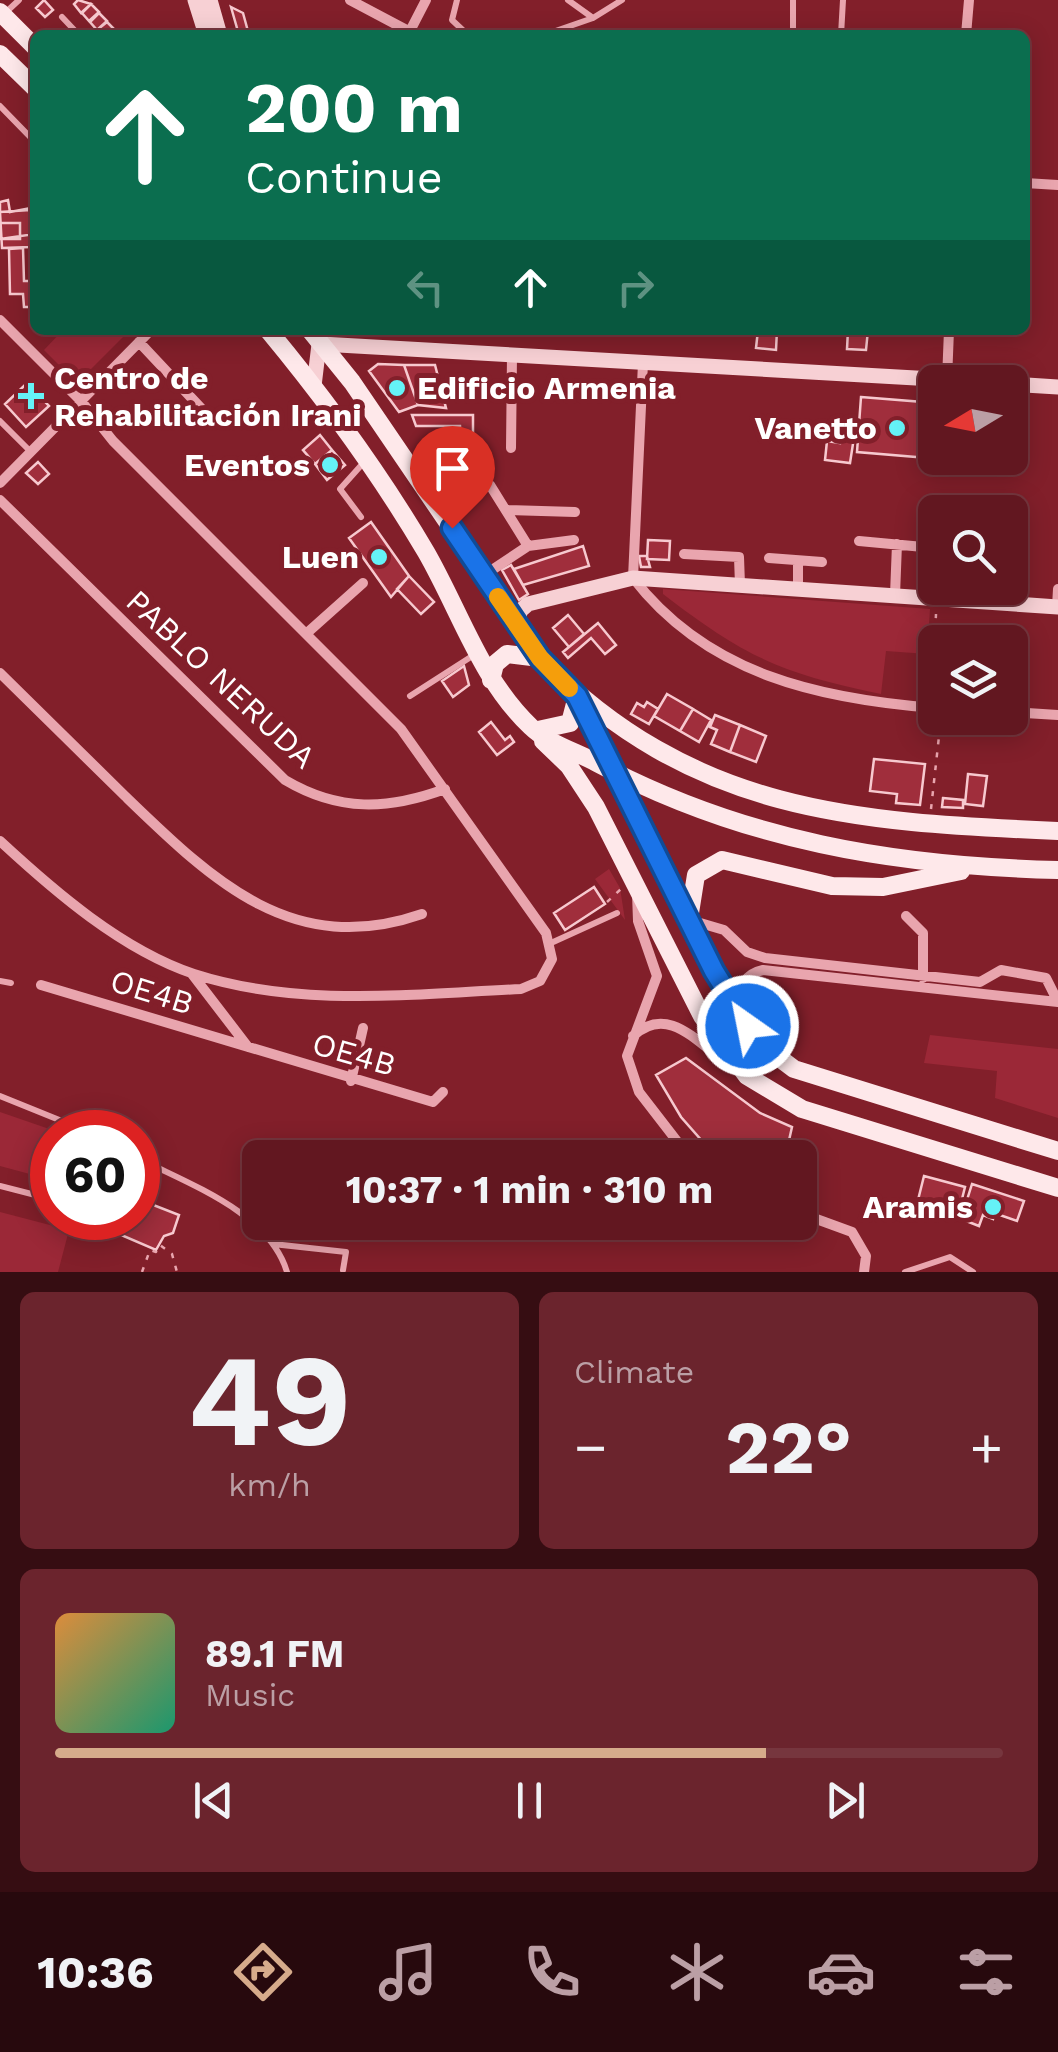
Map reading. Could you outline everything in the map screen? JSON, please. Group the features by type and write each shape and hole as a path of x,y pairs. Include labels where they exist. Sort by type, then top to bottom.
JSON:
{"main road":[{"path":"194,0 204,30"},
{"path":"210,0 219,30"},
{"path":"2,13 30,42"},
{"path":"0,54 30,83"},
{"path":"272,335 314,386 425,551 491,680 568,766 596,807 702,1016 747,1076 802,1108 1058,1188"},
{"path":"314,386 316,335"},
{"path":"317,335 540,658 577,696 616,725 695,770 766,797 853,818 1058,832"},
{"path":"334,335 512,355 918,378"},
{"path":"1028,385 1058,387"},
{"path":"518,628 520,611 528,604 633,578 918,597"},
{"path":"1028,605 1057,607"},
{"path":"491,680 495,664 507,654 540,658"},
{"path":"532,730 566,726 574,716 577,696"},
{"path":"577,696 689,919 762,1045 794,1069 1058,1151"},
{"path":"532,730 616,773 754,831 848,851 972,868 1058,870"},
{"path":"689,919 696,875 722,860 832,886 883,886 972,868"}],"street":[{"path":"350,0 407,30"},
{"path":"414,30 426,0"},
{"path":"966,30 968,0"},
{"path":"1030,182 1058,185"},
{"path":"0,320 82,402 113,441 401,728 551,944 552,958 546,974 535,985 521,989 340,997 297,995 192,973 93,919 55,892 0,840"},
{"path":"0,483 146,335"},
{"path":"948,365 949,335"},
{"path":"139,342 214,422"},
{"path":"511,448 512,355"},
{"path":"642,363 633,578 655,603 698,636 775,680 850,701 918,707"},
{"path":"490,485 528,546"},
{"name":"PABLO NERUDA","path":"0,500 286,780 326,799 372,807 445,789"},
{"path":"506,510 575,512"},
{"path":"484,576 528,546 574,540"},
{"path":"859,541 918,546"},
{"path":"894,595 896,544"},
{"path":"684,554 740,557 740,585"},
{"path":"770,558 822,562"},
{"path":"798,562 798,589"},
{"path":"307,633 363,583"},
{"path":"1057,607 1058,590"},
{"path":"0,673 192,861 238,896 266,910 330,929 399,922 422,914"},
{"path":"1028,713 1058,715"},
{"path":"638,884 638,921 657,976 627,1056 638,1092 676,1140"},
{"path":"906,916 923,933 922,989"},
{"path":"689,919 724,930 758,957 802,968 866,982 1058,1002"},
{"path":"736,1006 742,982 751,973 802,968 870,970 980,982 1002,970 1046,978 1058,1002"},
{"path":"866,982 870,970"},
{"path":"192,973 248,1047"},
{"path":"978,996 980,982"},
{"name":"OE4B","path":"42,985 433,1102 443,1092"},
{"path":"632,1037 656,1022 675,1024 712,1056 747,1076"},
{"path":"351,1080 363,1028"},
{"path":"817,1219 852,1232 866,1256 864,1272"}],"lane":[{"path":"2,13 18,0"},
{"path":"457,0 452,20 463,30"},
{"path":"568,0 593,18"},
{"path":"558,30 593,18 622,0"},
{"path":"793,30 794,0"},
{"path":"840,30 843,0"},
{"path":"62,17 74,30"},
{"path":"0,106 30,137"},
{"path":"0,421 31,452"},
{"path":"416,475 445,454 445,430"},
{"path":"361,517 340,489 366,460"},
{"path":"410,696 478,652"},
{"path":"551,944 617,912"},
{"path":"0,981 11,984"},
{"path":"0,1096 35,1110"},
{"path":"160,1170 248,1219 273,1244 287,1272"},
{"path":"0,1186 30,1194"},
{"path":"273,1244 346,1252 343,1270"},
{"path":"905,1272 950,1257 973,1272"}],"path":[{"path":"930,825 939,735"},
{"path":"142,1272 150,1250 156,1252 160,1244 172,1254 176,1272"}],"shaded area":[{"path":"58,335 125,335 77,383 44,350"},
{"path":"663,589 930,609 929,625 918,625 918,653 886,651 881,694 765,660 717,633 663,594"},
{"path":"609,869 620,888 625,920 595,879"},
{"path":"930,1035 1058,1049 1058,1118 995,1098 997,1071 924,1063"},
{"path":"0,1112 30,1122 30,1174 0,1166"},
{"path":"0,1212 30,1220 30,1240 66,1240 58,1272 0,1272"}],"building":[{"path":"44,0 53,10 45,17 36,8"},
{"path":"78,0 91,4 81,13 74,4"},
{"path":"91,4 99,12 89,21 82,13"},
{"path":"231,7 243,13 248,30 238,30"},
{"path":"99,13 107,21 97,30 90,22"},
{"path":"107,22 115,30 97,30"},
{"path":"8,200 10,212 30,208 30,235 0,239 0,202"},
{"path":"30,210 30,247 2,248 0,212"},
{"path":"0,223 20,223 20,239 0,239"},
{"path":"23,248 24,281 30,281 30,307 24,307 23,294 10,294 9,249"},
{"path":"757,335 777,335 776,350 756,348"},
{"path":"848,335 868,335 866,350 847,349"},
{"name":"Edificio Armenia","path":"378,364 404,365 418,405 399,412 369,371"},
{"path":"404,365 435,365 446,408 418,405"},
{"path":"27,383 49,406 26,427 5,404"},
{"name":"Vanetto","path":"861,397 918,402 918,457 857,452"},
{"path":"412,415 473,415 473,469 445,469 445,459 461,459 460,426 416,426"},
{"path":"842,430 855,431 850,463 825,460 827,441 840,443"},
{"path":"320,435 332,450 315,464 303,450"},
{"name":"Eventos","path":"332,450 345,465 327,480 315,464"},
{"path":"38,462 49,474 38,484 26,473"},
{"name":"Luen","path":"371,522 409,576 391,597 349,538"},
{"path":"648,540 670,541 669,560 647,559"},
{"path":"583,546 589,566 523,585 514,569"},
{"path":"639,556 647,556 650,567 641,567"},
{"path":"511,565 528,594 519,600 502,570"},
{"path":"409,576 434,602 421,614 397,589"},
{"path":"568,615 584,634 569,647 553,628"},
{"path":"598,623 616,645 605,654 591,638 568,658 563,652"},
{"path":"464,666 469,685 453,697 442,681"},
{"path":"667,694 693,709 680,731 654,716"},
{"path":"647,702 658,709 649,724 631,714 637,703 644,707"},
{"path":"693,709 711,720 699,742 680,731"},
{"path":"715,715 740,725 730,752 711,744 717,730 710,727"},
{"path":"491,722 505,740 510,736 514,742 497,755 479,732"},
{"path":"740,725 766,736 756,762 730,752"},
{"path":"874,759 925,764 920,805 896,803 897,794 870,791"},
{"path":"968,774 987,776 983,806 965,804"},
{"path":"943,798 963,800 963,808 942,807"},
{"path":"594,887 605,904 565,930 554,913"},
{"path":"686,1058 760,1113 792,1127 789,1140 701,1140 681,1117 656,1075"},
{"path":"924,1176 965,1187 957,1219 916,1208"},
{"name":"Aramis","path":"972,1184 1024,1201 1017,1221 994,1213 993,1219 983,1215 979,1226 961,1219"},
{"path":"160,1208 179,1215 173,1233 164,1236 156,1250 133,1240 160,1240"}],"slow traffic":[{"path":"498,597 540,658 569,688"}],"place":[{"name":"Edificio Armenia","path":"397,388"},
{"name":"Centro de Rehabilitación Irani","path":"31,396"},
{"name":"Vanetto","path":"897,428"},
{"name":"Eventos","path":"330,465"},
{"name":"Luen","path":"379,557"},
{"name":"Aramis","path":"993,1207"}],"route":[{"path":"452,528 540,658 577,696 714,971 748,1026"}]}
